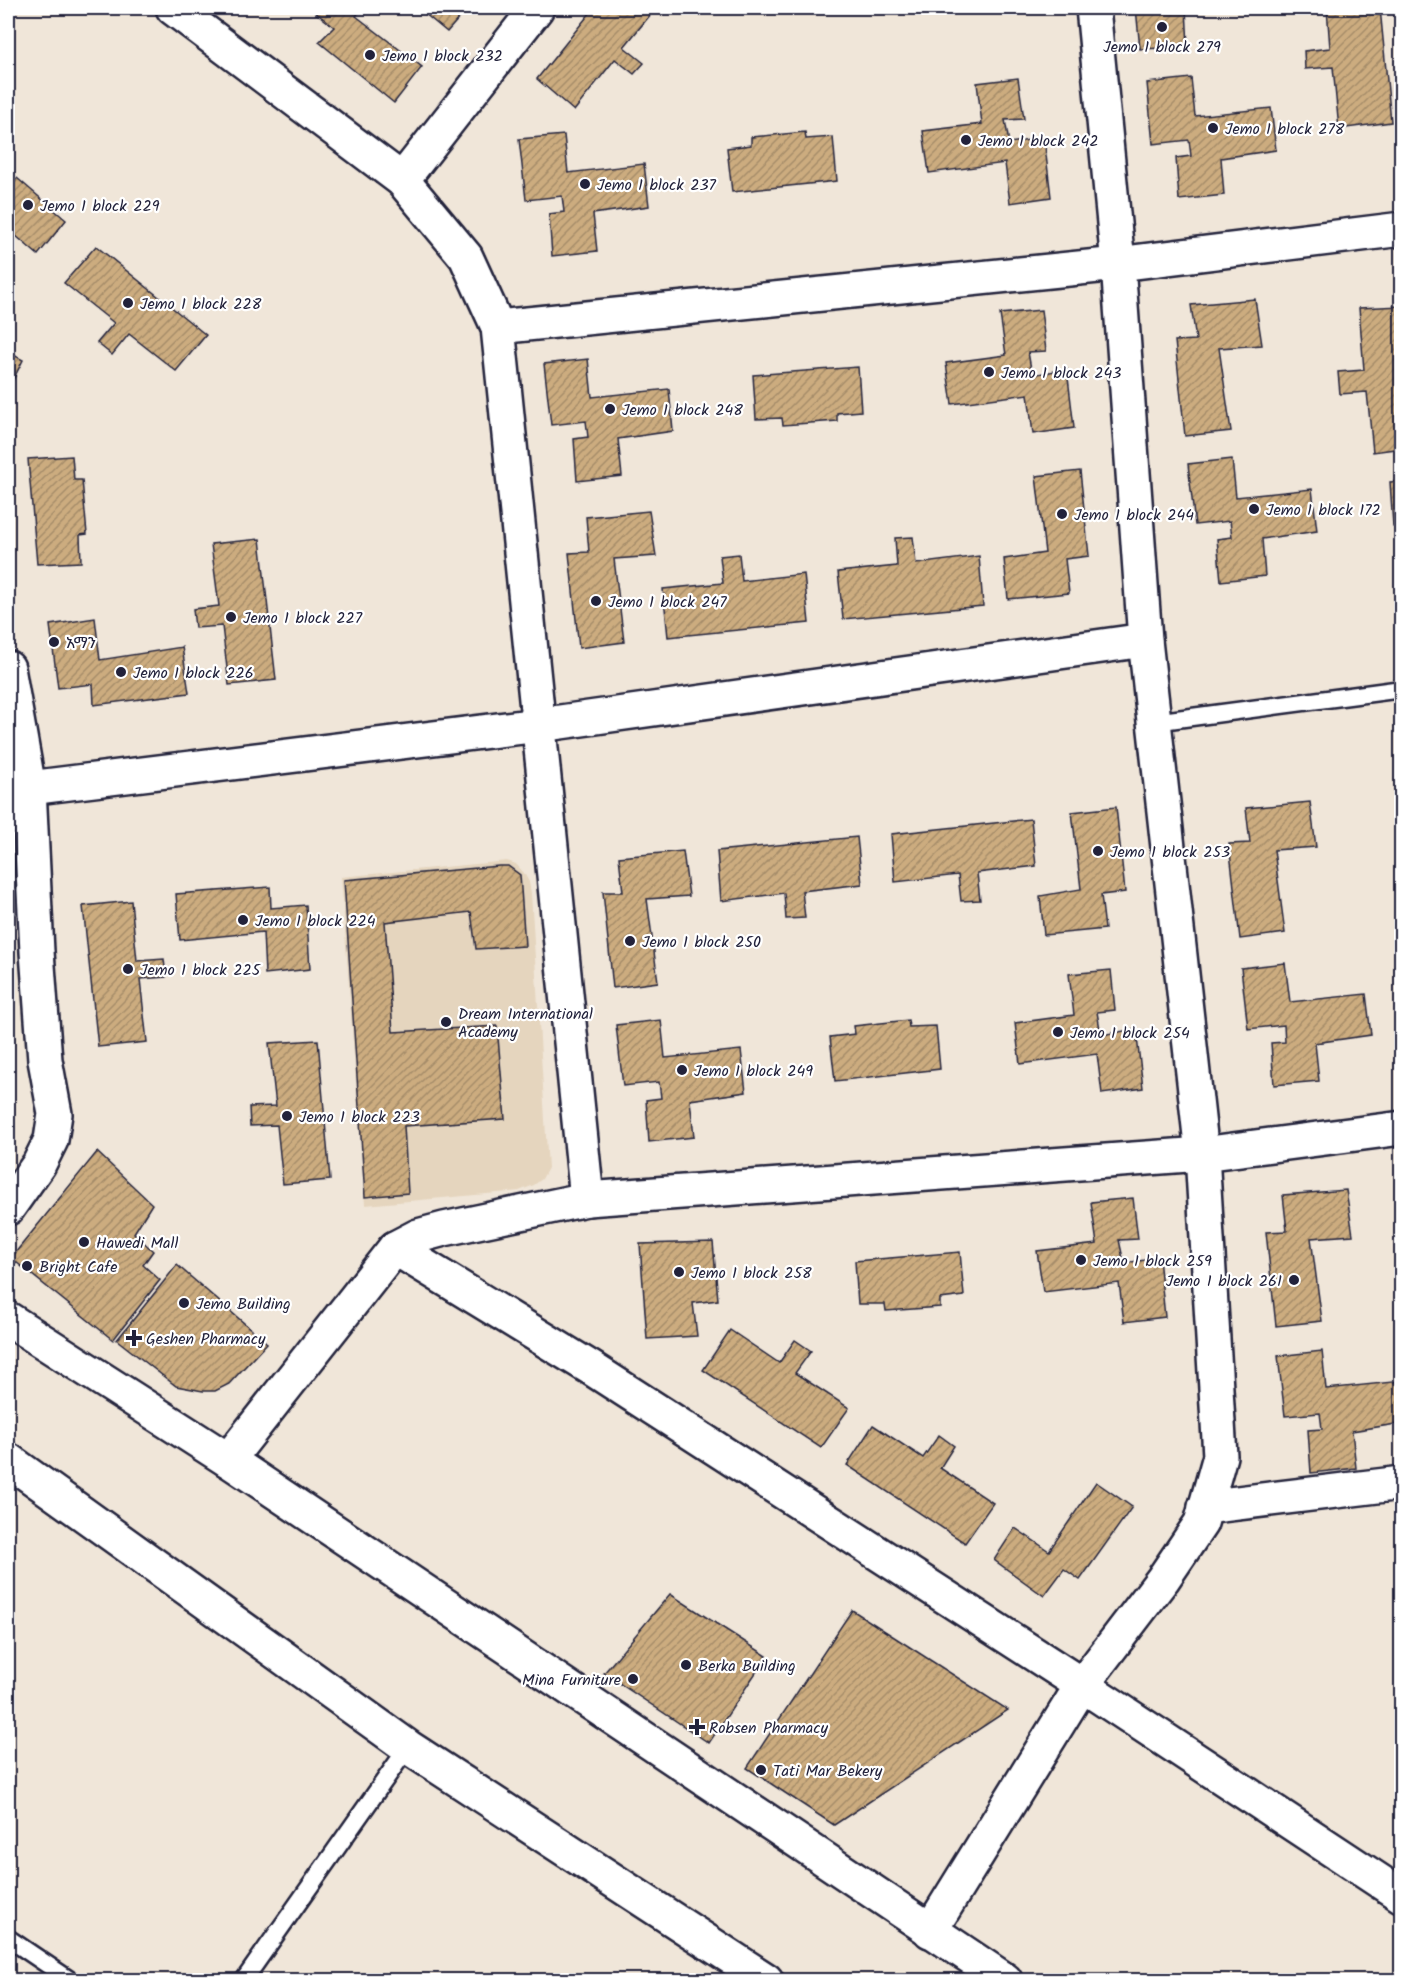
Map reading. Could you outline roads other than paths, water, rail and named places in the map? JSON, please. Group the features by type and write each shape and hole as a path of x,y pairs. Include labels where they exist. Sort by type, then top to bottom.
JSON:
{"street":[{"path":"173,8 402,180 466,257 498,327 587,1199"},
{"path":"402,180 537,8"},
{"path":"930,1930 1082,1685 1164,1579 1201,1522 1220,1456 1202,1154 1145,640 1118,264 1093,8"},
{"path":"498,327 1118,264 1401,229"},
{"path":"29,788 539,725 1145,640"},
{"path":"8,668 29,788 45,1060 55,1113 51,1140 39,1164 8,1208"},
{"path":"228,1460 395,1248 418,1236 587,1199 1202,1154 1401,1128"},
{"path":"395,1248 591,1368 1082,1685 1401,1896"},
{"path":"8,1319 228,1460 1005,1980"},
{"path":"8,1460 408,1747 766,1980"},
{"path":"1205,1507 1401,1482"}],"lane":[{"path":"1154,722 1401,688"},
{"path":"244,1980 408,1747"},
{"path":"8,1938 70,1980"}],"place":[{"name":"Jemo 1 block 279","path":"1162,27"},
{"name":"Jemo 1 block 232","path":"370,55"},
{"name":"Jemo 1 block 278","path":"1213,128"},
{"name":"Jemo 1 block 242","path":"966,140"},
{"name":"Jemo 1 block 237","path":"585,184"},
{"name":"Jemo 1 block 229","path":"28,205"},
{"name":"Jemo 1 block 228","path":"128,303"},
{"name":"Jemo 1 block 243","path":"989,372"},
{"name":"Jemo 1 block 248","path":"610,409"},
{"name":"Jemo 1 block 172","path":"1254,509"},
{"name":"Jemo 1 block 244","path":"1062,514"},
{"name":"Jemo 1 block 247","path":"596,601"},
{"name":"Jemo 1 block 227","path":"231,617"},
{"name":"አማን","path":"54,642"},
{"name":"Jemo 1 block 226","path":"121,672"},
{"name":"Jemo 1 block 253","path":"1098,851"},
{"name":"Jemo 1 block 224","path":"243,920"},
{"name":"Jemo 1 block 250","path":"630,941"},
{"name":"Jemo 1 block 225","path":"128,969"},
{"name":"Dream International Academy","path":"446,1022"},
{"name":"Jemo 1 block 254","path":"1058,1032"},
{"name":"Jemo 1 block 249","path":"682,1070"},
{"name":"Jemo 1 block 223","path":"287,1116"},
{"name":"Hawedi Mall","path":"84,1242"},
{"name":"Jemo 1 block 259","path":"1081,1260"},
{"name":"Bright Cafe","path":"27,1266"},
{"name":"Jemo 1 block 258","path":"679,1272"},
{"name":"Jemo 1 block 261","path":"1294,1280"},
{"name":"Jemo Building","path":"184,1303"},
{"name":"Geshen Pharmacy","path":"134,1338"},
{"name":"Berka Building","path":"686,1665"},
{"name":"Mina Furniture","path":"633,1679"},
{"name":"Robsen Pharmacy","path":"697,1727"},
{"name":"Tati Mar Bekery","path":"761,1770"}]}
